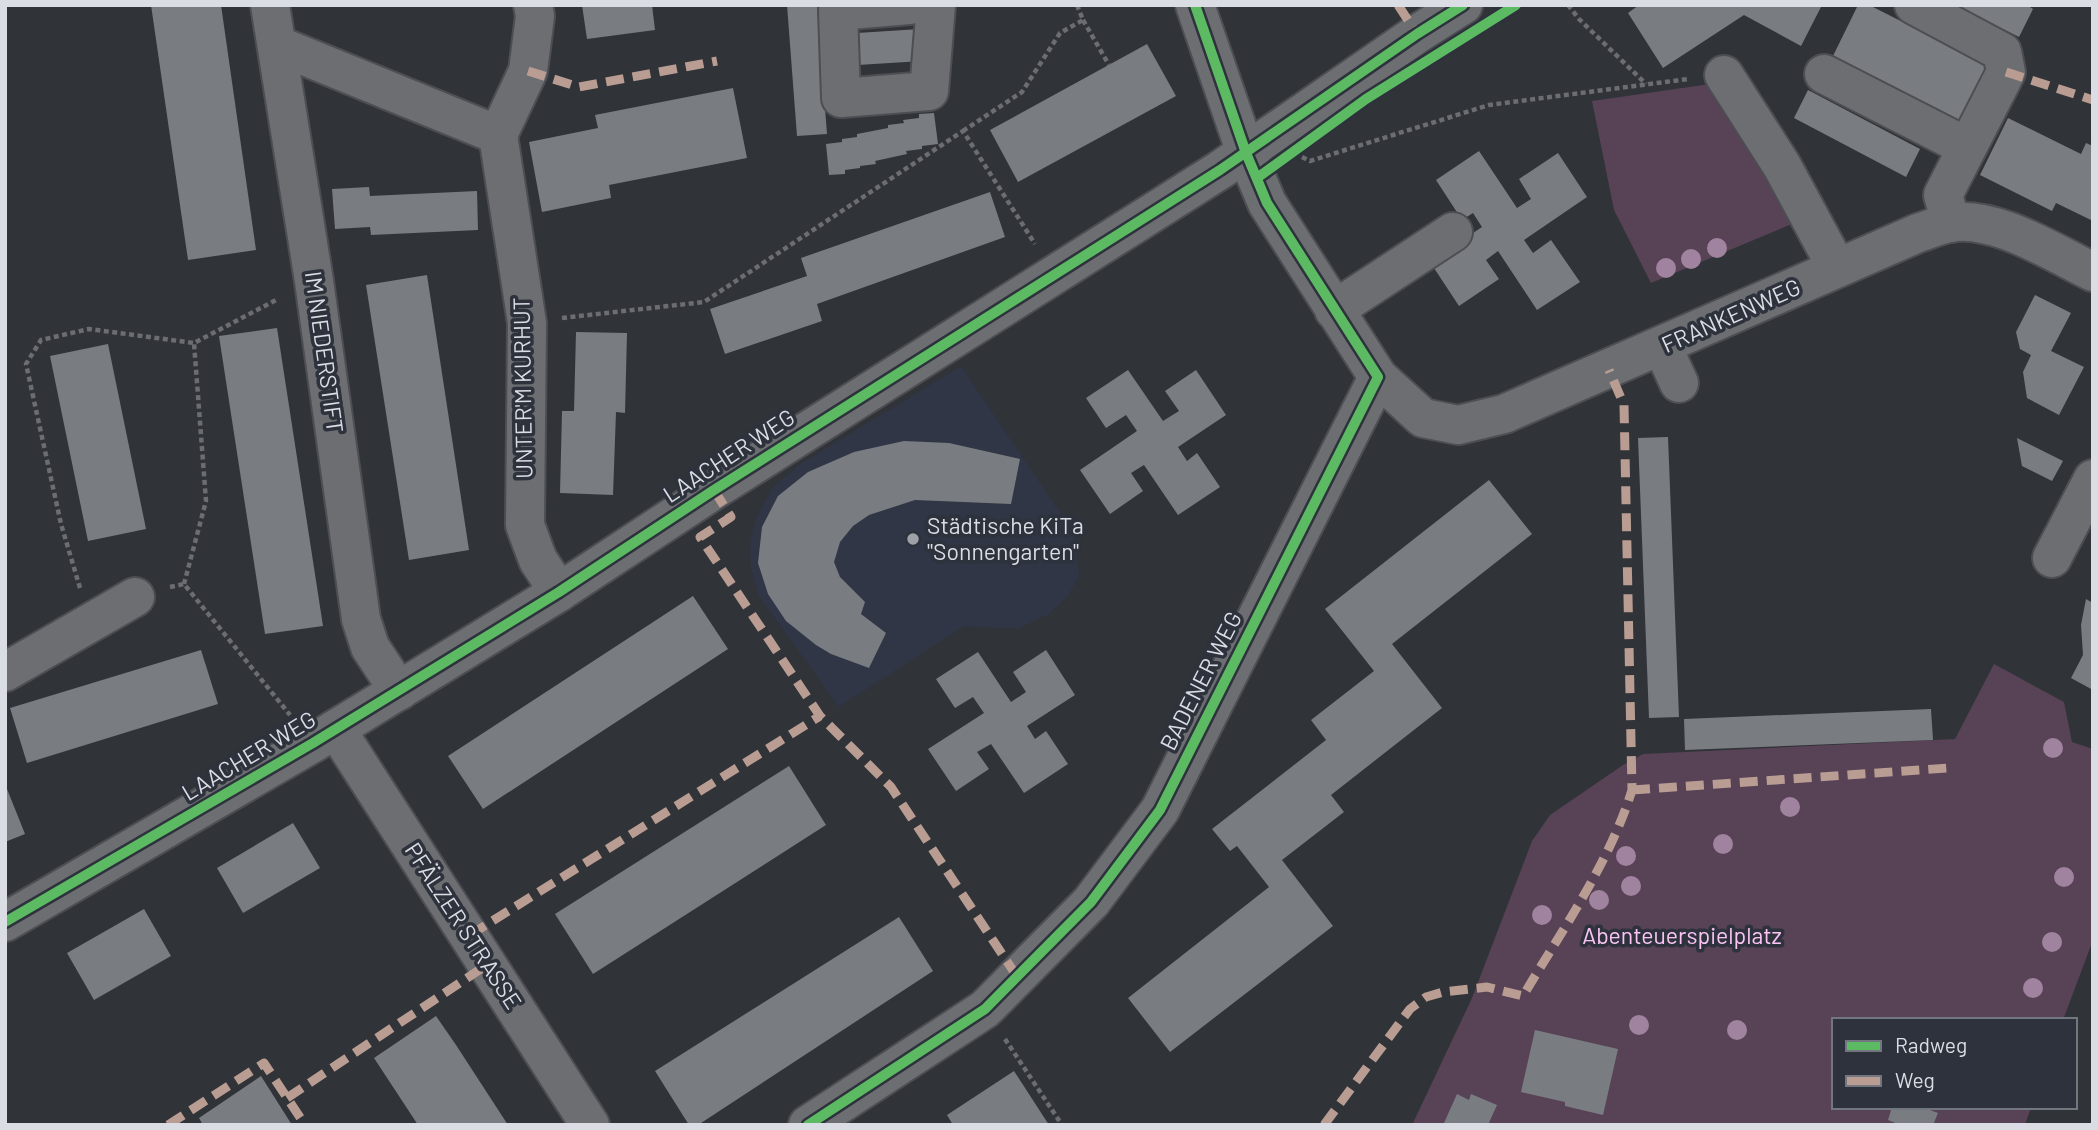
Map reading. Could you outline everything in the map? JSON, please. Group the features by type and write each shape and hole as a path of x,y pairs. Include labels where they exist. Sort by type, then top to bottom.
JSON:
{"street":[{"name":"IM NIEDERSTIFT","path":"270,5 314,281 361,619 370,647 399,691"},
{"path":"276,46 498,135 528,71 535,16 533,5"},
{"path":"909,5 838,11 841,98 929,91 936,5"},
{"path":"1195,5 1246,153 1267,204 1377,377"},
{"name":"LAACHER WEG","path":"5,922 324,736 559,592 726,482 1246,153 1463,5"},
{"path":"1914,5 2002,52 2006,72 1943,195 1951,223"},
{"path":"1824,74 1967,147"},
{"path":"1724,75 1782,166 1838,268"},
{"name":"UNTER'M KURHUT","path":"498,135 527,323 525,525 538,560 559,592"},
{"name":"FRANKENWEG","path":"1377,377 1423,418 1458,425 1504,414 1918,233 1951,223 1974,222 1997,226 2093,272"},
{"path":"1334,310 1453,232"},
{"path":"1662,346 1679,383"},
{"name":"BADENER WEG","path":"808,1125 985,1009 1091,902 1160,810 1377,377"},
{"path":"2052,558 2093,479"},
{"path":"5,672 135,597"},
{"name":"PFÄLZER STRASSE","path":"324,736 590,1125"}],"path":[{"path":"1077,5 1109,65"},
{"path":"1568,5 1646,84"},
{"path":"527,323 704,302 1022,92 1060,33 1083,20"},
{"path":"1293,152 1310,161 1489,105 1724,75"},
{"path":"962,131 1055,275"},
{"path":"90,622 61,524 26,364 41,340 89,329 194,343 314,281"},
{"path":"184,584 206,501 194,343"},
{"path":"135,597 184,584"},
{"path":"184,584 324,736"},
{"path":"985,1009 1062,1125"}],"shaded area":[{"name":"Städtische KiTa \"Sonnengarten\"","path":"961,366 1075,535 1079,576 1068,596 1049,614 1018,629 964,626 839,707 759,596 751,570 750,542 757,516 773,487 802,463"}],"green space":[{"path":"1717,83 1799,221 1651,283 1614,210 1592,101"},
{"name":"Abenteuerspielplatz","path":"1994,664 2064,702 2072,742 2093,749 2093,940 2064,1018 1832,1018 1832,1109 2030,1109 2025,1125 1413,1123 1472,998 1532,841 1550,815 1643,754 1955,739"}],"building":[{"path":"151,5 221,5 256,250 188,260"},
{"path":"582,5 652,5 655,30 587,39"},
{"path":"787,5 817,5 827,134 797,136"},
{"path":"1639,5 1822,5 1801,46 1744,15 1663,68 1628,13"},
{"path":"1858,5 1869,5 1988,65 1959,122 1832,58"},
{"path":"1955,5 2027,5 2033,9 2019,37"},
{"path":"920,29 922,61 858,65 857,33"},
{"path":"1147,44 1176,96 1018,182 990,130"},
{"path":"733,88 747,158 609,185 611,198 542,212 529,142 598,128 595,115"},
{"path":"1808,90 1920,149 1906,177 1794,118"},
{"path":"934,113 938,144 922,146 922,149 906,151 907,154 875,161 876,164 845,170 845,174 829,175 826,144 888,128 888,125 904,123 903,120 919,118 919,114"},
{"path":"2008,118 2081,154 2086,143 2093,146 2093,221 2056,203 2052,211 1980,175"},
{"path":"1479,151 1517,208 1531,199 1519,179 1558,153 1587,197 1524,240 1533,253 1551,240 1580,282 1537,310 1498,251 1486,260 1499,279 1459,306 1430,262 1482,227 1473,213 1462,220 1436,180"},
{"path":"369,187 370,196 477,191 478,230 371,235 370,227 335,229 332,189"},
{"path":"990,192 1005,237 817,304 822,321 725,354 710,309 807,276 801,258"},
{"path":"427,275 469,550 409,560 366,285"},
{"path":"2035,295 2071,313 2051,351 2084,367 2059,415 2027,398 2023,372 2031,355 2020,349 2016,332"},
{"path":"277,328 323,626 265,634 219,336"},
{"path":"576,332 627,333 625,413 616,412 613,495 560,493 562,411 574,411"},
{"path":"108,344 146,529 88,541 50,356"},
{"path":"1128,370 1163,421 1179,411 1165,391 1196,370 1226,415 1178,447 1187,461 1197,453 1220,487 1178,515 1144,465 1131,473 1143,491 1110,514 1080,470 1137,431 1126,415 1106,428 1086,398"},
{"path":"1668,437 1679,717 1649,718 1638,438"},
{"path":"2017,438 2063,461 2052,481 2022,466"},
{"path":"904,441 949,443 1020,459 1011,504 915,500 869,515 853,526 840,542 834,562 840,577 865,602 861,614 886,633 869,668 831,654 786,621 768,594 758,563 762,527 778,496 808,472 854,452"},
{"path":"1489,480 1532,534 1392,644 1442,708 1331,795 1344,812 1282,860 1333,926 1170,1052 1128,998 1269,887 1237,846 1230,851 1212,829 1326,740 1311,720 1374,671 1325,609"},
{"path":"693,596 728,649 483,809 448,756"},
{"path":"2086,599 2093,603 2093,690 2071,678 2083,655 2081,625"},
{"path":"201,650 218,704 27,763 10,708"},
{"path":"1046,650 1075,695 1027,726 1035,739 1046,731 1068,764 1024,793 991,744 977,752 989,769 956,791 928,749 984,713 973,697 955,708 936,679 978,652 1011,702 1026,692 1013,672"},
{"path":"1931,709 1933,740 1685,750 1684,719"},
{"path":"789,766 826,825 593,974 555,914"},
{"path":"5,784 25,834 5,842"},
{"path":"293,823 320,868 243,913 217,868"},
{"path":"144,909 171,956 94,1000 67,953"},
{"path":"899,917 933,971 698,1125 689,1125 655,1071"},
{"path":"436,1016 508,1125 418,1125 374,1058"},
{"path":"1535,1030 1618,1049 1603,1115 1565,1106 1565,1102 1521,1092"},
{"path":"1014,1071 1049,1125 953,1125 947,1115"},
{"path":"261,1076 292,1125 203,1125 199,1118"},
{"path":"1457,1094 1469,1100 1471,1094 1497,1105 1488,1125 1444,1123"},
{"path":"1891,1109 1927,1109 1938,1113 1933,1125 1900,1125 1888,1120"}],"marked path":[{"path":"1398,5 1417,34"},
{"path":"528,71 579,87 717,61"},
{"path":"2006,72 2093,100"},
{"path":"1324,1125 1410,1009 1426,997 1443,992 1487,987 1523,996 1598,870 1622,817 1632,790 1624,405 1609,370"},
{"path":"714,490 731,517 700,537 820,716 891,787 1018,978"},
{"path":"470,935 820,716"},
{"path":"1632,790 1948,768"},
{"path":"287,1098 488,964"},
{"path":"168,1125 264,1063 305,1125"}],"cycle path":[{"path":"808,1125 985,1009 1091,902 1160,810 1378,377 1267,203 1246,153 1195,5"},
{"path":"5,922 313,743 559,592 714,490 1220,170 1463,5"},
{"path":"1257,178 1366,99 1516,5"}],"place":[{"name":"Städtische KiTa \"Sonnengarten\"","path":"913,539"}]}
